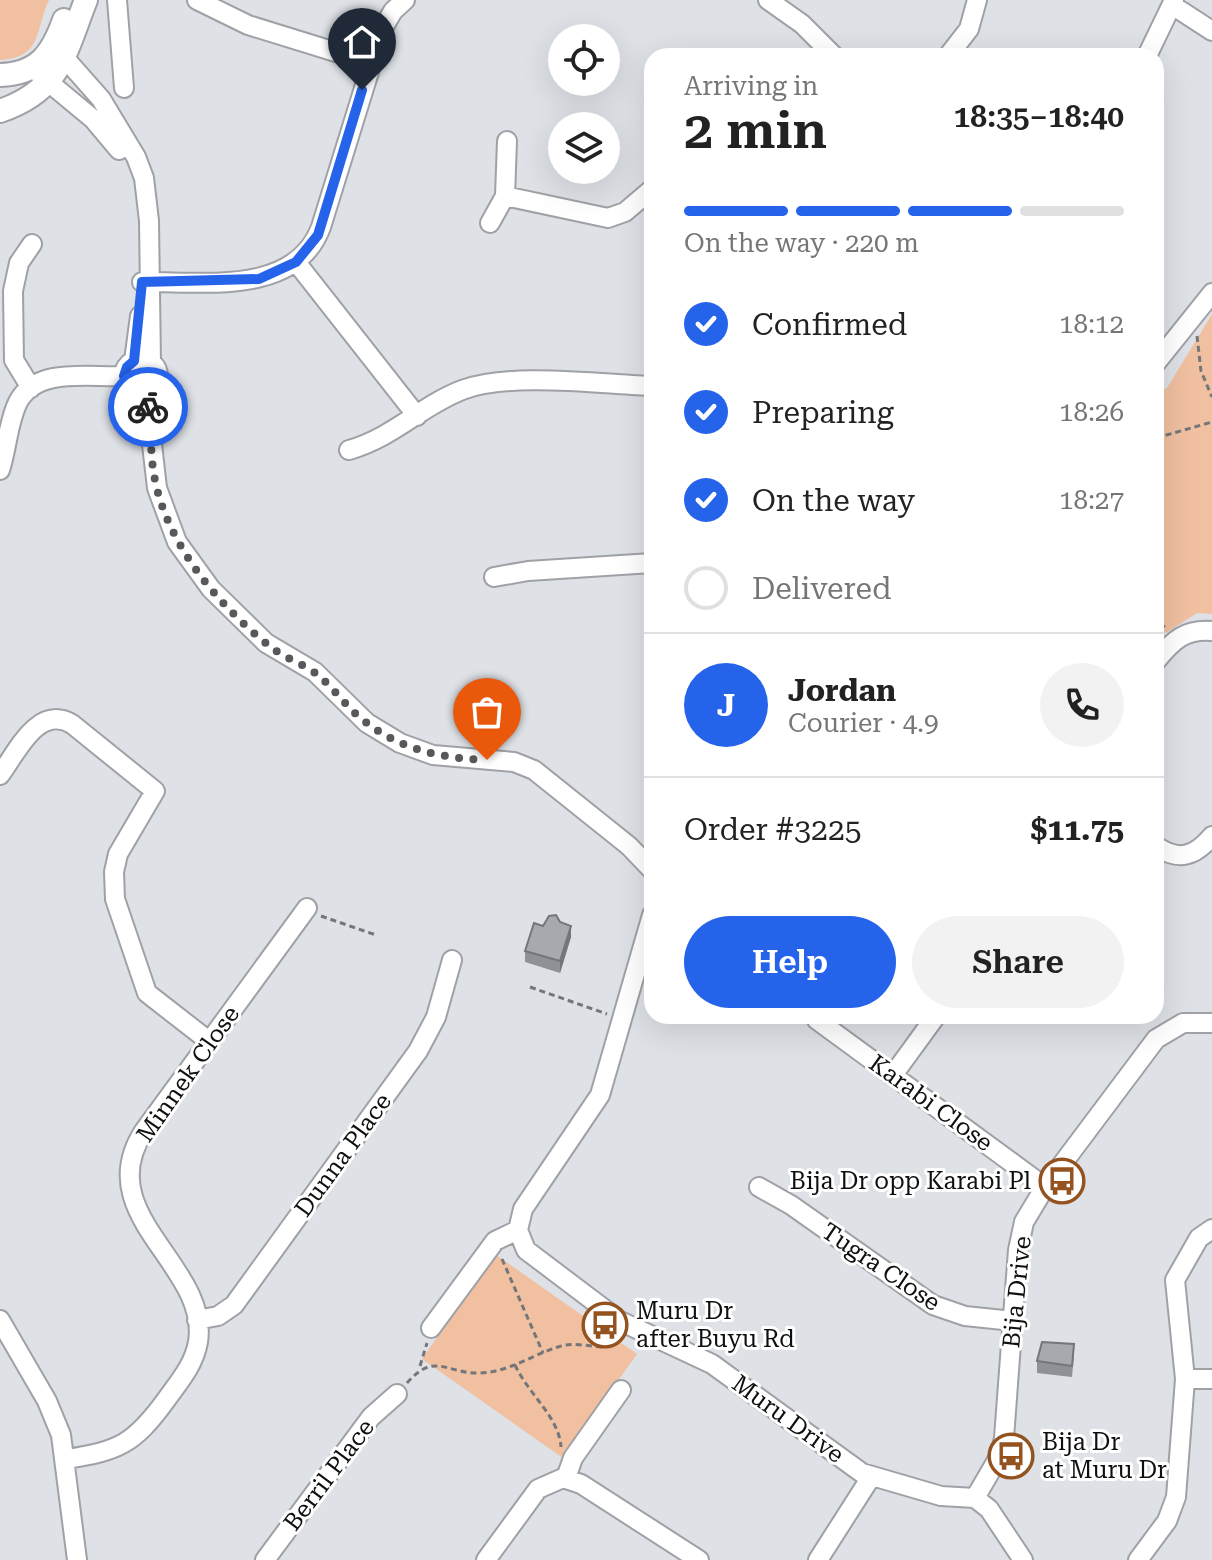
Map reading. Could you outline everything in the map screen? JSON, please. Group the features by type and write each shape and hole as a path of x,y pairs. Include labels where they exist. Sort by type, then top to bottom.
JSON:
{"main road":[{"path":"60,52 71,0"},
{"path":"0,111 29,99 40,75 60,52 86,0"},
{"path":"0,75 40,75"}],"street":[{"path":"117,0 124,88"},
{"path":"197,0 248,25 371,63"},
{"path":"146,282 259,279 296,262 310,247 321,227 386,22 405,0"},
{"path":"768,0 791,14 826,48"},
{"path":"954,48 969,29 977,0"},
{"path":"1151,48 1173,2 1212,31"},
{"path":"0,470 16,407 31,388 52,378 137,367 158,377 155,386 146,392 131,390 137,367 146,282 148,197 141,168 101,99 60,52"},
{"path":"40,75 101,128 130,169 138,201 146,282"},
{"path":"490,223 505,196 507,141"},
{"path":"505,196 608,218 625,212 644,196"},
{"path":"31,388 14,360 13,291 19,263 32,244"},
{"path":"296,262 417,416"},
{"path":"1164,353 1212,293"},
{"path":"349,450 388,436 464,389 495,383 644,386"},
{"path":"146,392 157,488 177,542 211,589 266,643 315,672 367,723 400,743 433,755 514,762 534,770 629,846 644,862"},
{"path":"494,577 528,571 644,564"},
{"path":"1164,652 1178,637 1194,630 1212,631"},
{"path":"0,775 40,722 57,712 155,791 118,854 114,872 115,899 147,993 210,1042"},
{"path":"1164,851 1183,856 1196,852 1212,836"},
{"name":"Minnek Close","path":"197,1320 190,1299 136,1207 129,1171 138,1140 307,908"},
{"path":"431,1328 495,1241 518,1230 526,1202 600,1095 644,943"},
{"name":"Dunna Place","path":"197,1320 218,1316 234,1305 418,1051 436,1017 452,960"},
{"name":"Bija Drive","path":"975,1498 1003,1446 1021,1231 1045,1187 1156,1039 1183,1023 1212,1023"},
{"name":"Karabi Close","path":"823,1024 1045,1187"},
{"path":"893,1075 930,1024"},
{"name":"Tugra Close","path":"759,1187 791,1205 933,1305 965,1316 1013,1321"},
{"path":"1138,1560 1167,1521 1175,1502 1185,1379 1175,1280 1199,1238 1212,1229"},
{"name":"Muru Drive","path":"518,1230 522,1243 537,1261 623,1324 712,1364 871,1477 941,1496 975,1498"},
{"path":"0,1320 53,1413 66,1459 77,1560"},
{"path":"66,1459 113,1451 142,1431 191,1364 197,1345 197,1320"},
{"path":"1185,1379 1212,1379"},
{"path":"486,1560 535,1493 562,1478 621,1390"},
{"name":"Berril Place","path":"265,1560 371,1417 397,1394"},
{"path":"818,1560 871,1477"},
{"path":"562,1478 699,1560"},
{"path":"975,1498 989,1509 1023,1560"}],"path":[{"path":"1195,315 1201,371 1212,397"},
{"path":"1164,436 1212,422"},
{"path":"307,908 326,919 376,935"},
{"path":"530,987 611,1016"},
{"path":"495,1241 543,1353"},
{"path":"419,1368 435,1364 479,1373 515,1365 560,1346 602,1347 623,1324"},
{"path":"397,1394 419,1368 431,1328"},
{"path":"515,1365 527,1390 558,1427 562,1478"}],"shaded area":[{"path":"0,0 49,0 31,48 14,58 0,60"},
{"path":"1212,314 1212,614 1197,613 1166,633 1164,389"},
{"path":"495,1254 637,1354 563,1458 422,1359"}],"building":[{"path":"556,915 560,922 571,926 560,961 525,951 534,923 543,926 549,916"},
{"path":"1042,1342 1074,1344 1072,1366 1037,1361"}],"way so far":[{"path":"148,407 153,468 162,506 177,542 211,589 274,650 315,672 356,714 388,737 433,755 487,760"}],"place":[{"name":"Bija Dr opp Karabi Pl","path":"1062,1181"},
{"name":"Muru Dr after Buyu Rd","path":"605,1325"},
{"name":"Bija Dr at Muru Dr","path":"1011,1456"}],"route":[{"path":"148,407 146,392 131,390 124,376 127,367 134,361 142,282 259,279 296,262 318,235 362,90"}]}
